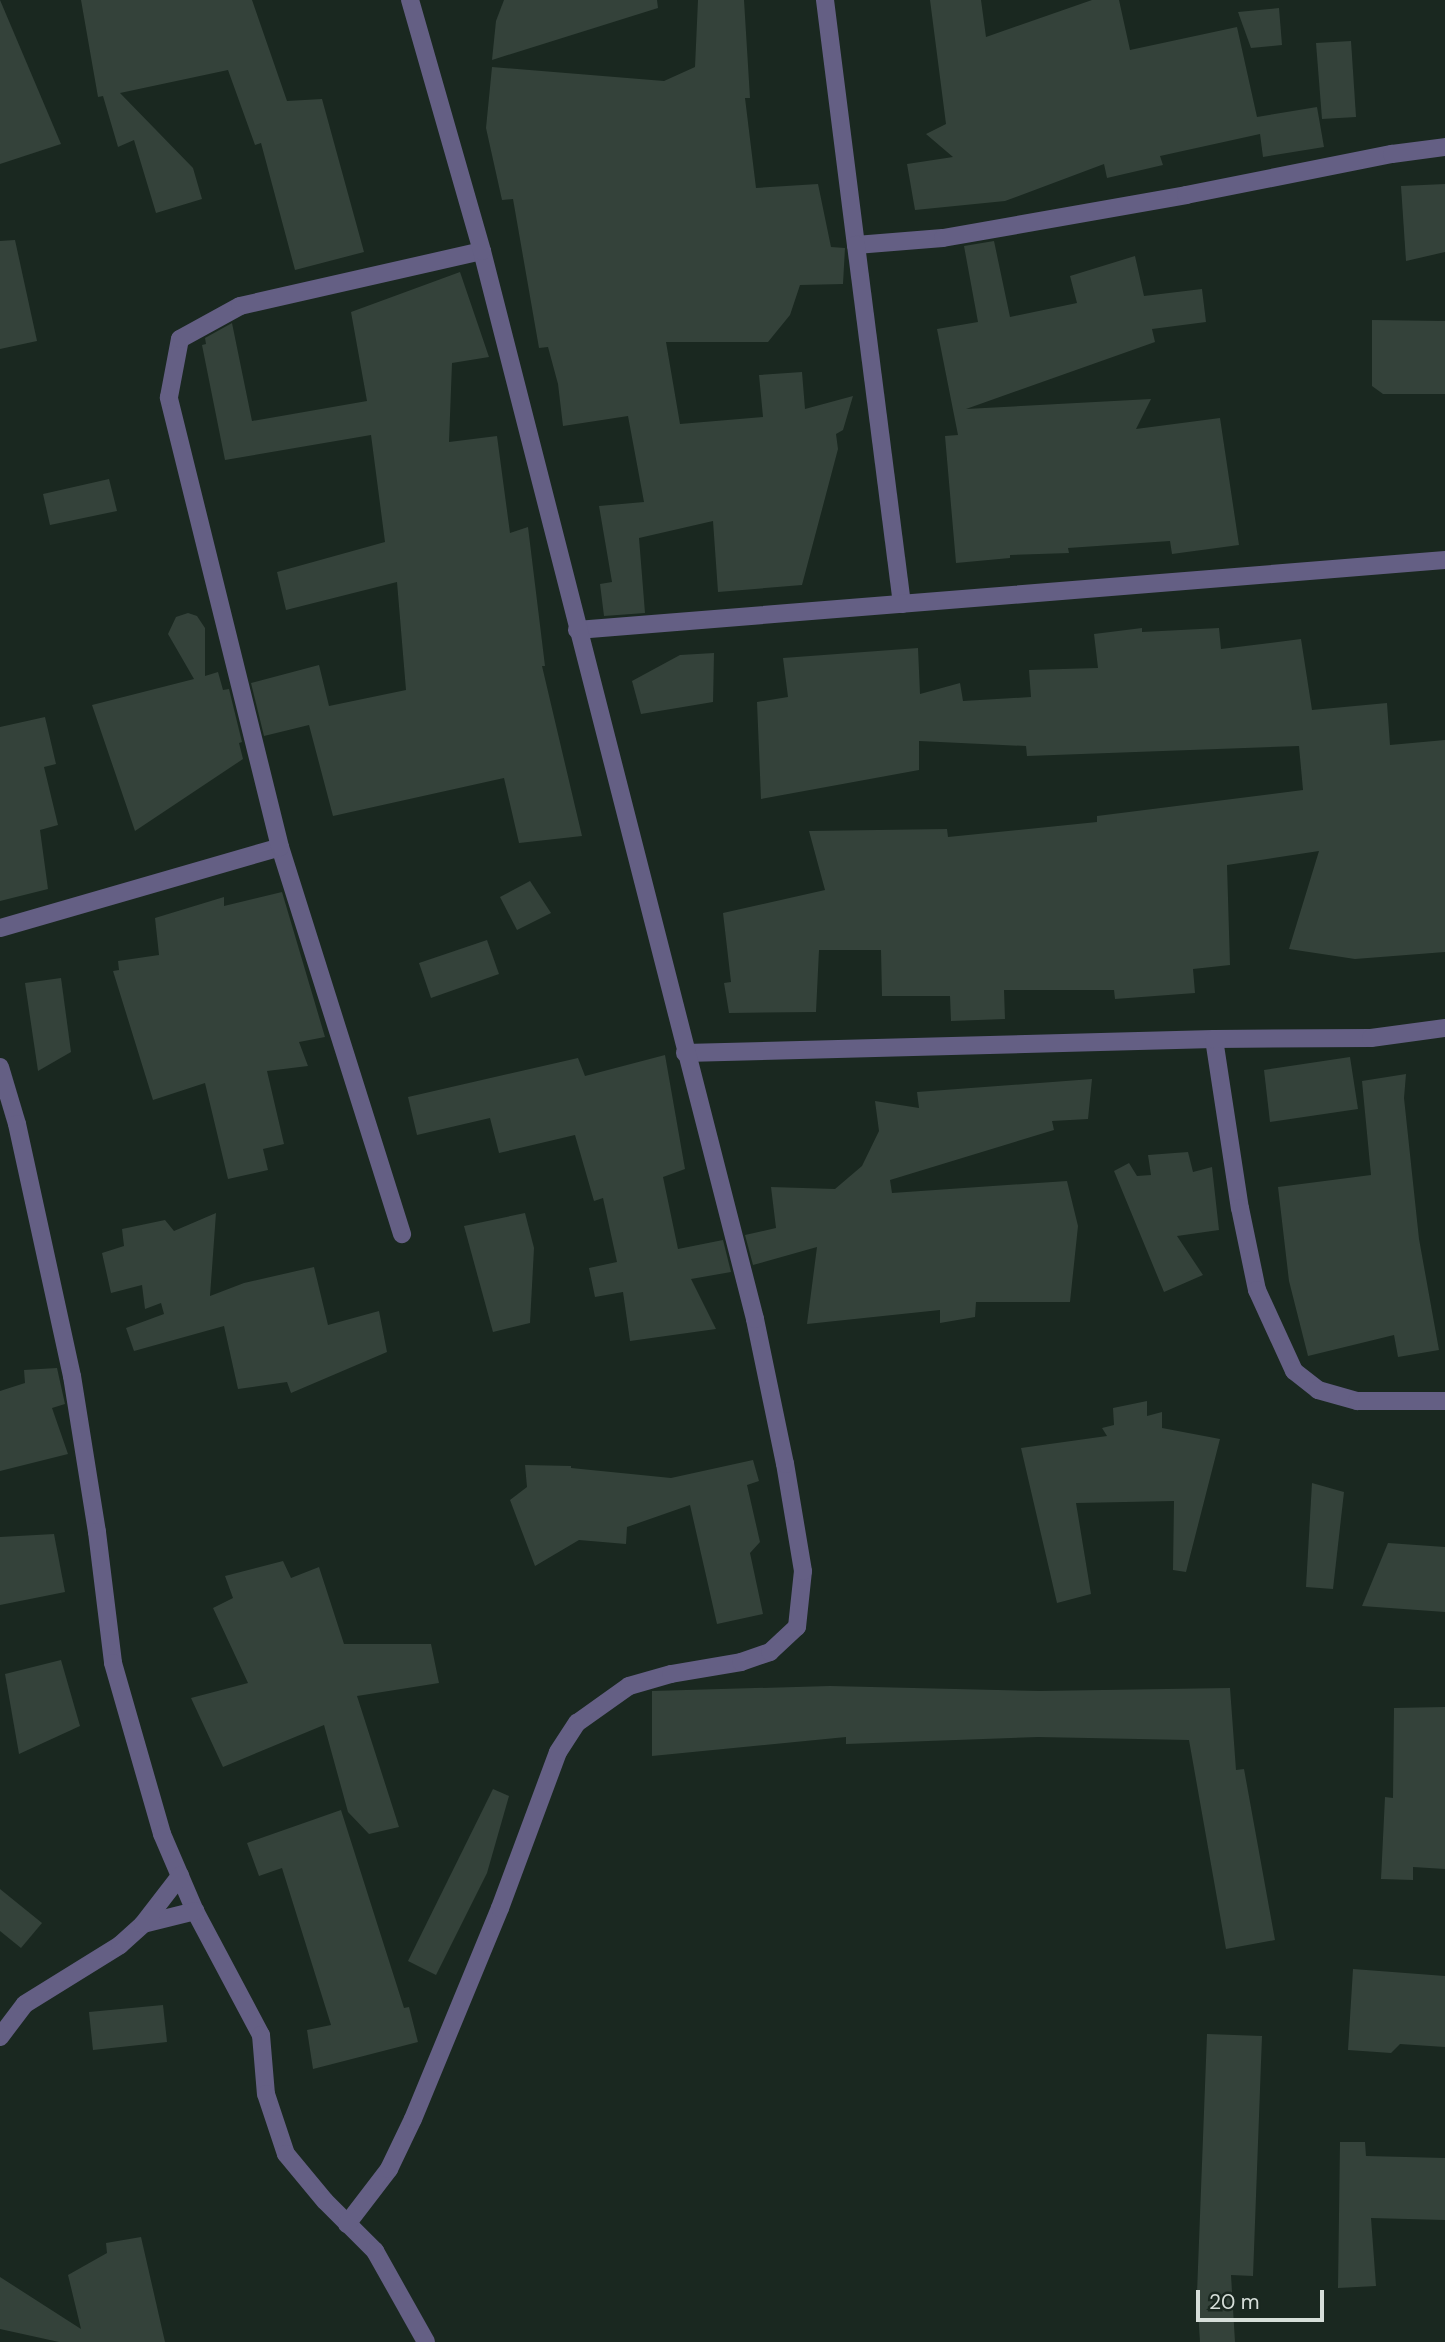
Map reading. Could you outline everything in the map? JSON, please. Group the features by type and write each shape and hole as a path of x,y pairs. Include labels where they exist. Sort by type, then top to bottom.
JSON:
{"street":[{"path":"347,2224 389,2169 413,2119 500,1908 540,1793 558,1752 577,1723 629,1686 671,1674 741,1662 770,1652 797,1627 803,1571 785,1464 755,1319 482,251 410,0"},
{"path":"825,0 902,604"},
{"path":"856,245 943,238 1052,220 1392,154 1445,147"},
{"path":"402,1234 280,847 169,397 180,339 240,306 482,251"},
{"path":"577,630 1445,560"},
{"path":"0,928 280,847"},
{"path":"685,1053 1214,1039 1371,1038 1445,1028"},
{"path":"1214,1039 1240,1208 1257,1290 1294,1371 1318,1390 1357,1401 1445,1401"},
{"path":"0,1067 17,1124 72,1376 97,1532 113,1663 162,1834 195,1911 261,2035 266,2094 286,2154 347,2224 375,2251 426,2342"},
{"path":"0,2037 25,2004 120,1945 143,1924 180,1876"},
{"path":"143,1924 195,1911"}],"building":[{"path":"0,0 61,144 0,164"},
{"path":"81,0 252,0 287,101 322,99 364,252 295,270 261,143 255,145 228,70 120,93 193,168 202,199 156,213 134,140 118,147 103,96 98,97"},
{"path":"504,0 657,0 658,8 492,60 496,21"},
{"path":"698,0 744,0 750,98 745,98 756,188 818,184 831,247 845,248 843,284 800,285 790,315 768,342 666,342 680,424 763,417 759,375 802,372 805,409 853,396 843,430 836,434 838,449 802,585 718,592 713,521 639,538 645,613 604,616 600,584 612,582 599,506 644,502 628,416 563,426 558,384 548,347 539,348 513,199 502,200 486,128 492,67 664,81 695,67"},
{"path":"930,0 981,0 986,37 1092,0 1119,0 1130,50 1237,27 1257,117 1317,107 1324,147 1263,157 1260,134 1160,156 1163,165 1107,178 1104,164 1005,201 915,210 907,164 953,157 926,134 946,124"},
{"path":"1279,8 1282,45 1251,48 1238,12"},
{"path":"1351,41 1356,117 1322,119 1316,43"},
{"path":"1445,184 1445,252 1406,261 1401,186"},
{"path":"15,240 37,341 0,349 0,241"},
{"path":"994,241 1010,317 1077,303 1070,276 1135,256 1144,296 1202,289 1206,322 1152,329 1155,342 966,409 1151,399 1136,429 1220,418 1239,545 1172,554 1170,541 1068,548 1069,553 1010,555 1010,558 956,563 945,436 958,435 937,329 978,322 964,246"},
{"path":"460,272 489,357 452,363 449,442 497,436 510,533 528,527 545,666 542,666 582,836 519,843 504,778 333,816 309,725 264,736 251,683 319,665 329,706 406,690 397,582 286,610 277,572 385,542 371,435 225,460 202,345 206,344 205,338 232,323 252,421 367,401 351,312"},
{"path":"1372,320 1445,321 1445,394 1383,394 1372,386"},
{"path":"109,479 117,511 50,525 43,494"},
{"path":"188,613 197,616 205,628 205,676 218,672 223,690 229,689 242,742 239,743 243,759 135,831 92,705 194,679 168,634 176,617"},
{"path":"1142,628 1142,632 1219,628 1221,649 1301,639 1312,710 1387,703 1390,745 1445,740 1445,952 1355,959 1289,949 1319,851 1227,865 1230,965 1193,969 1195,993 1115,999 1114,990 1004,990 1005,1019 951,1021 950,996 882,996 881,950 819,950 816,1012 729,1013 724,983 731,982 723,913 825,890 809,831 947,829 948,837 1097,822 1097,816 1303,790 1299,746 1027,756 1026,746 919,741 919,770 761,799 757,702 788,697 783,658 918,648 920,694 960,683 963,701 1031,697 1029,670 1098,668 1094,634"},
{"path":"714,653 713,702 641,714 632,681 680,655"},
{"path":"45,717 56,764 44,767 58,825 40,830 48,889 0,901 0,727"},
{"path":"530,881 551,913 517,930 500,897"},
{"path":"282,892 325,1037 299,1042 308,1066 267,1071 284,1144 263,1149 268,1170 228,1179 205,1083 153,1100 113,971 119,970 118,961 159,955 155,918 224,897 224,906"},
{"path":"487,940 499,974 431,998 419,963"},
{"path":"61,978 71,1052 38,1071 25,983"},
{"path":"665,1055 685,1169 663,1177 678,1249 723,1240 731,1272 691,1279 716,1329 630,1341 623,1292 595,1297 589,1268 617,1262 603,1198 594,1201 575,1135 499,1153 490,1118 417,1135 408,1097 578,1058 585,1076"},
{"path":"1350,1057 1358,1109 1270,1122 1264,1070"},
{"path":"1406,1074 1404,1098 1419,1239 1439,1350 1398,1357 1394,1335 1308,1356 1289,1281 1278,1187 1371,1175 1362,1081"},
{"path":"1092,1079 1088,1119 1052,1121 1054,1130 890,1180 892,1193 1067,1181 1078,1226 1070,1302 976,1302 975,1317 940,1323 940,1310 807,1324 817,1247 753,1265 745,1235 776,1228 771,1187 835,1189 862,1166 879,1131 875,1101 919,1108 917,1092"},
{"path":"1188,1152 1193,1172 1212,1167 1219,1230 1177,1236 1203,1275 1164,1292 1114,1171 1129,1163 1137,1176 1151,1175 1148,1155"},
{"path":"216,1213 210,1296 244,1283 314,1267 328,1325 379,1311 387,1352 291,1393 287,1382 238,1389 224,1326 134,1351 126,1328 164,1314 161,1303 145,1309 142,1285 111,1293 102,1253 124,1246 122,1229 165,1220 174,1231"},
{"path":"525,1213 534,1248 530,1323 493,1332 464,1226"},
{"path":"57,1368 65,1404 52,1408 68,1454 0,1471 0,1391 25,1383 24,1370"},
{"path":"1147,1401 1147,1416 1162,1412 1162,1428 1220,1439 1186,1572 1173,1570 1174,1501 1076,1503 1091,1594 1057,1603 1021,1448 1107,1436 1102,1428 1114,1425 1113,1408"},
{"path":"753,1460 759,1481 747,1485 760,1542 750,1553 763,1614 717,1624 690,1505 627,1527 626,1544 579,1540 535,1566 510,1500 527,1487 525,1465 571,1466 671,1478"},
{"path":"1312,1483 1344,1492 1333,1589 1306,1587"},
{"path":"54,1534 65,1592 0,1605 0,1537"},
{"path":"1388,1543 1445,1547 1445,1612 1362,1606"},
{"path":"283,1561 291,1578 319,1567 344,1644 431,1644 439,1683 357,1696 399,1827 369,1834 348,1812 324,1725 223,1767 191,1698 248,1683 213,1608 233,1598 225,1576"},
{"path":"61,1660 80,1726 19,1754 5,1674"},
{"path":"830,1686 1040,1691 1230,1688 1236,1770 1244,1769 1275,1940 1226,1949 1189,1740 1038,1737 846,1744 846,1737 652,1756 652,1691"},
{"path":"1445,1707 1445,1869 1413,1867 1413,1880 1381,1879 1385,1797 1393,1798 1394,1708"},
{"path":"493,1789 509,1796 487,1873 436,1975 408,1961"},
{"path":"341,1810 404,2008 409,2007 418,2042 313,2069 307,2030 331,2025 282,1868 259,1876 247,1843"},
{"path":"0,1889 42,1923 21,1948 0,1931"},
{"path":"1353,1969 1445,1976 1445,2047 1400,2044 1391,2053 1348,2050"},
{"path":"163,2005 167,2042 93,2050 89,2012"},
{"path":"1207,2034 1262,2036 1253,2276 1231,2275 1235,2342 1200,2342 1197,2293"},
{"path":"1340,2142 1365,2142 1366,2156 1445,2158 1445,2220 1371,2218 1376,2286 1338,2288"},
{"path":"141,2237 165,2342 59,2342 0,2329 0,2277 81,2329 68,2275 107,2253 106,2243"}]}
